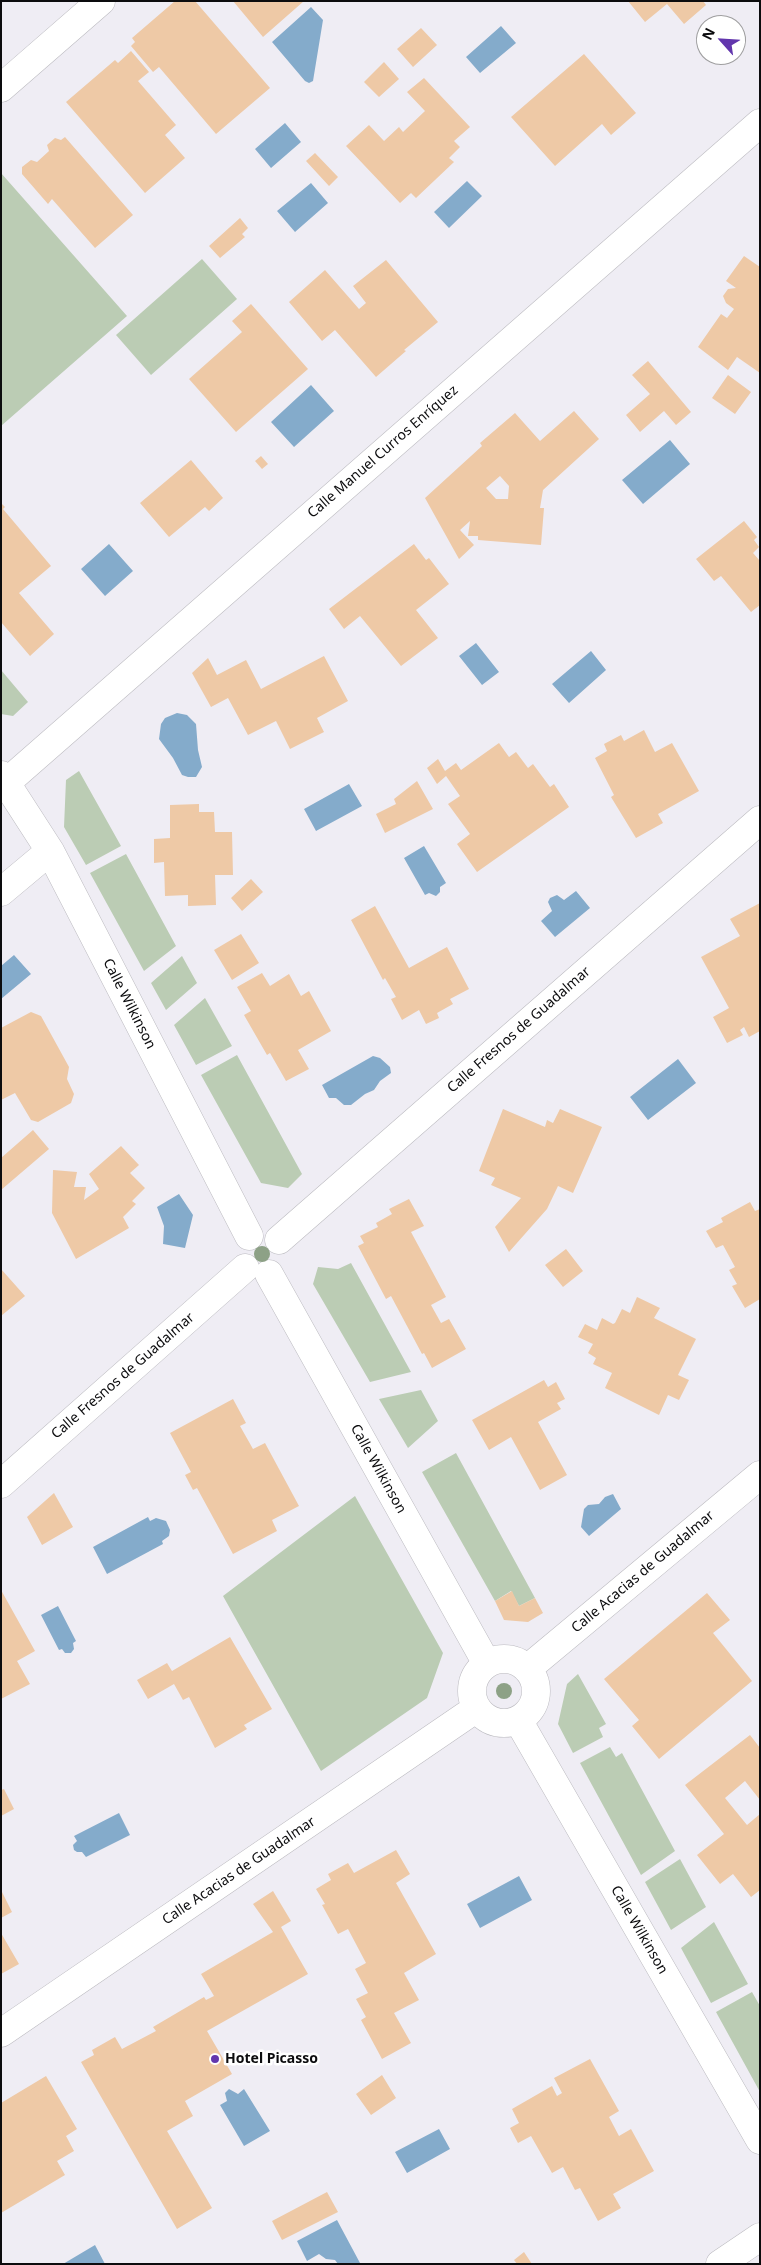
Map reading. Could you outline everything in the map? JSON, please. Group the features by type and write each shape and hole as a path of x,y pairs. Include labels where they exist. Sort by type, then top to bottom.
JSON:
{"street":[{"path":"1,88 101,1"},
{"name":"Calle Manuel Curros Enríquez","path":"4,779 760,123"},
{"name":"Calle Wilkinson","path":"4,779 50,851 249,1236"},
{"name":"Calle Fresnos de Guadalmar","path":"279,1240 760,820"},
{"path":"1,892 50,851"},
{"path":"256,1232 264,1232 279,1240 283,1256 276,1270 257,1271 241,1260 240,1251 242,1243 256,1232"},
{"name":"Calle Wilkinson","path":"257,1271 487,1664"},
{"name":"Calle Fresnos de Guadalmar","path":"1,1484 257,1271"},
{"name":"Calle Acacias de Guadalmar","path":"527,1669 760,1475"},
{"path":"732,1499 760,1499"},
{"path":"497,1660 508,1660 518,1663 527,1669 534,1679 536,1691 534,1703 528,1713 518,1720 507,1723 495,1722 484,1717 473,1699 475,1680 479,1671 487,1664 497,1660"},
{"name":"Calle Acacias de Guadalmar","path":"1,2034 477,1708"},
{"name":"Calle Wilkinson","path":"518,1720 760,2140"},
{"path":"720,2264 760,2237"}],"green space":[{"path":"1,173 127,316 1,426"},
{"path":"202,259 237,299 151,375 116,335"},
{"path":"1,670 28,702 13,716 1,714"},
{"path":"79,771 121,846 86,865 64,827 66,780"},
{"path":"126,854 176,946 144,971 90,873"},
{"path":"182,956 197,983 166,1010 151,983"},
{"path":"205,998 232,1046 196,1065 174,1025"},
{"path":"237,1055 302,1174 288,1188 261,1183 201,1075"},
{"path":"351,1263 411,1372 370,1382 313,1284 318,1267 338,1269"},
{"path":"421,1390 438,1421 408,1448 379,1399"},
{"path":"456,1453 535,1598 519,1606 511,1591 495,1601 422,1472"},
{"path":"355,1496 443,1653 427,1698 321,1771 223,1596"},
{"path":"578,1674 606,1724 599,1728 603,1737 573,1753 558,1724 567,1684"},
{"path":"610,1747 616,1757 622,1753 675,1851 641,1875 580,1763"},
{"path":"680,1859 706,1907 671,1930 645,1882"},
{"path":"714,1922 748,1984 711,2003 681,1948"},
{"path":"752,1992 760,2006 760,2092 716,2012"}],"water":[{"path":"311,7 323,20 313,81 309,83 305,81 272,42"},
{"path":"501,26 516,43 480,73 466,57"},
{"path":"285,123 301,142 271,168 255,149"},
{"path":"467,181 482,196 449,228 434,212"},
{"path":"311,183 328,203 295,232 277,211"},
{"path":"311,385 334,411 294,447 271,422"},
{"path":"670,440 690,464 643,504 622,480"},
{"path":"109,544 133,571 105,596 81,569"},
{"path":"476,643 499,672 482,685 459,656"},
{"path":"591,651 606,670 569,703 552,684"},
{"path":"177,713 187,715 196,724 198,750 202,767 196,777 182,775 173,758 159,739 161,724 165,718"},
{"path":"349,784 362,806 316,831 304,809"},
{"path":"424,846 446,883 440,887 440,892 436,896 429,893 425,895 404,858"},
{"path":"576,891 590,908 555,937 541,921 552,911 548,902 550,898 557,895 564,900"},
{"path":"14,955 31,974 1,999 1,966"},
{"path":"373,1056 380,1058 390,1067 391,1073 380,1081 374,1090 365,1094 351,1105 344,1105 336,1098 329,1098 322,1085"},
{"path":"678,1059 696,1083 648,1120 630,1097"},
{"path":"179,1194 193,1215 185,1248 163,1244 164,1226 157,1207"},
{"path":"613,1494 621,1509 589,1536 581,1527 584,1509 588,1505 599,1504 605,1497"},
{"path":"148,1517 150,1521 156,1518 166,1521 170,1530 169,1536 162,1541 163,1544 107,1574 93,1547"},
{"path":"58,1606 76,1641 73,1643 74,1649 71,1653 65,1653 62,1649 59,1650 41,1615"},
{"path":"119,1813 130,1835 86,1857 82,1852 74,1850 73,1845 77,1841 74,1836"},
{"path":"519,1876 532,1900 480,1928 467,1904"},
{"path":"229,2089 238,2094 244,2089 270,2131 244,2146 220,2105 227,2101 225,2093"},
{"path":"439,2129 450,2149 407,2173 395,2152"},
{"path":"337,2220 360,2263 338,2264 335,2260 326,2259 319,2254 307,2261 297,2241"},
{"path":"95,2245 105,2264 63,2264"}],"building":[{"path":"175,1 195,1 270,88 216,134 159,67 153,72 131,46 135,42 132,38"},
{"path":"233,1 304,1 263,37"},
{"path":"628,1 703,1 706,5 684,24 667,4 645,22"},
{"path":"421,28 437,45 413,67 397,49"},
{"path":"131,51 149,72 138,81 176,125 165,135 185,158 145,193 66,102 115,60 118,63"},
{"path":"584,54 636,113 611,135 602,124 555,166 511,117"},
{"path":"384,62 399,79 379,97 364,82"},
{"path":"424,78 470,127 454,141 460,147 449,158 454,162 416,198 411,193 400,203 346,146 369,125 384,141 399,127 403,132 425,111 407,92"},
{"path":"65,137 133,215 95,248 52,199 48,204 22,174 22,167 31,160 37,162 49,151 47,145 55,138 61,140"},
{"path":"315,153 338,177 329,186 306,161"},
{"path":"240,218 248,228 242,234 245,237 220,258 209,246"},
{"path":"744,256 760,267 760,373 737,357 728,370 698,347 721,314 727,318 734,309 726,303 723,296 728,289 736,288 726,281"},
{"path":"386,260 438,322 404,350 406,351 376,377 335,330 322,341 289,302 325,270 359,309 366,303 353,286"},
{"path":"251,304 308,369 236,432 189,379 242,332 232,321"},
{"path":"648,361 691,412 676,425 664,411 640,432 626,415 650,394 632,375"},
{"path":"728,375 751,392 735,414 712,398"},
{"path":"574,411 599,439 543,490 540,508 544,508 541,545 478,540 478,536 468,536 470,521 460,530 474,545 459,559 425,498 482,446 480,443 515,413 540,441","holes":["500,476 509,486 508,499 496,499 486,488"]},
{"path":"261,456 268,464 262,469 255,461"},
{"path":"191,460 223,498 209,511 205,507 169,537 140,503"},
{"path":"1,503 5,507 3,509 51,566 19,593 54,634 30,656 1,622"},
{"path":"744,521 757,537 754,540 759,547 753,553 760,561 760,605 751,612 721,576 714,581 696,559"},
{"path":"414,544 426,560 429,558 449,584 416,610 438,638 401,666 360,616 344,629 329,609"},
{"path":"324,656 348,701 317,718 324,732 290,749 276,721 248,735 228,698 211,707 192,673 208,658 217,675 246,660 261,689"},
{"path":"644,730 655,752 672,743 699,791 658,814 663,823 636,838 611,797 614,795 595,758 607,751 604,744 621,735 624,741"},
{"path":"499,743 509,757 516,752 528,768 533,764 550,787 554,784 569,807 477,872 457,844 470,834 448,804 460,796 446,776 437,784 427,768 438,759 445,771 456,763 461,770"},
{"path":"417,781 433,809 385,833 376,814 396,804 394,799"},
{"path":"199,804 199,812 214,812 215,832 232,832 233,875 215,875 216,905 188,906 188,895 165,896 164,862 154,863 154,839 170,838 170,805"},
{"path":"251,879 263,892 242,911 231,898"},
{"path":"760,903 760,1031 749,1037 744,1027 740,1030 743,1035 727,1043 713,1017 729,1008 701,957 740,936 730,919"},
{"path":"375,906 409,968 447,947 469,989 450,999 453,1004 437,1013 439,1018 426,1024 419,1010 402,1020 391,999 396,997 385,978 383,980 351,920"},
{"path":"241,934 259,963 232,980 214,950"},
{"path":"262,973 270,986 289,974 301,996 309,991 331,1031 298,1050 309,1069 286,1081 270,1053 267,1055 244,1015 251,1011 237,987"},
{"path":"31,1012 41,1016 69,1067 67,1079 74,1094 71,1103 38,1122 31,1120 15,1093 1,1100 1,1028"},
{"path":"503,1109 545,1127 547,1120 553,1123 560,1109 602,1127 573,1193 558,1186 547,1209 509,1252 495,1227 521,1198 491,1185 495,1178 479,1171"},
{"path":"33,1130 49,1149 1,1190 1,1158"},
{"path":"121,1146 139,1165 130,1173 145,1188 132,1201 136,1204 123,1217 129,1228 76,1259 52,1213 53,1170 77,1172 74,1187 86,1187 84,1200 99,1189 89,1174"},
{"path":"409,1199 424,1226 411,1232 446,1297 431,1305 441,1323 449,1319 466,1349 432,1368 424,1353 422,1354 391,1296 386,1299 358,1246 364,1243 360,1236 378,1227 376,1223 392,1214 389,1209"},
{"path":"750,1202 755,1211 760,1209 760,1299 745,1308 732,1286 737,1284 729,1270 735,1267 723,1245 716,1248 706,1231 723,1222 721,1218"},
{"path":"566,1249 583,1271 563,1287 545,1265"},
{"path":"1,1269 25,1296 1,1316"},
{"path":"637,1297 660,1308 654,1318 696,1339 678,1375 689,1380 679,1400 668,1395 659,1415 605,1388 612,1373 593,1364 596,1358 588,1353 593,1344 578,1337 585,1324 597,1330 602,1318 613,1324 622,1309 630,1313"},
{"path":"544,1380 548,1387 556,1382 565,1399 557,1403 561,1409 538,1422 567,1475 540,1490 511,1437 489,1450 472,1420"},
{"path":"233,1399 246,1423 240,1426 253,1449 265,1443 299,1506 272,1520 277,1531 233,1554 197,1488 193,1490 185,1475 191,1472 170,1433"},
{"path":"54,1493 73,1527 42,1545 27,1517"},
{"path":"1,1590 35,1651 17,1661 30,1684 1,1699"},
{"path":"512,1591 519,1606 535,1598 543,1613 528,1622 504,1620 495,1601"},
{"path":"707,1593 730,1620 713,1633 752,1681 659,1759 632,1726 639,1720 604,1679"},
{"path":"230,1637 272,1709 244,1725 247,1729 215,1748 189,1697 183,1700 174,1684 148,1699 137,1680 167,1663 172,1671"},
{"path":"750,1735 760,1748 760,1800 745,1781 725,1798 747,1825 760,1814 760,1890 751,1897 733,1874 720,1884 697,1855 724,1834 685,1785"},
{"path":"4,1789 14,1809 1,1816 1,1790"},
{"path":"396,1850 410,1874 396,1883 436,1954 404,1973 419,2000 394,2013 411,2043 382,2059 361,2020 366,2017 356,1999 368,1993 355,1969 366,1963 348,1929 338,1934 322,1905 325,1904 316,1889 331,1880 328,1874 348,1863 354,1873"},
{"path":"1,1890 12,1912 1,1918"},
{"path":"273,1891 291,1921 281,1927 308,1974 207,2031 232,2074 185,2101 193,2116 167,2131 212,2208 177,2229 81,2062 94,2055 92,2050 115,2037 122,2049 156,2031 153,2027 204,1997 206,2000 214,1996 201,1974 273,1932 253,1904"},
{"path":"1,1933 19,1964 1,1974"},
{"path":"590,2059 619,2111 609,2117 619,2136 631,2129 654,2171 613,2194 621,2208 598,2221 580,2188 575,2190 563,2167 552,2173 531,2136 518,2143 510,2128 519,2123 512,2109 552,2086 557,2096 562,2093 554,2078"},
{"path":"382,2075 396,2098 371,2115 356,2094"},
{"path":"46,2076 77,2129 66,2136 74,2151 57,2161 65,2175 1,2213 1,2103"},
{"path":"327,2192 338,2212 282,2240 272,2221"},
{"path":"524,2252 532,2264 517,2264 514,2260"}],"place":[{"name":"Hotel Picasso","path":"215,2059"}]}
